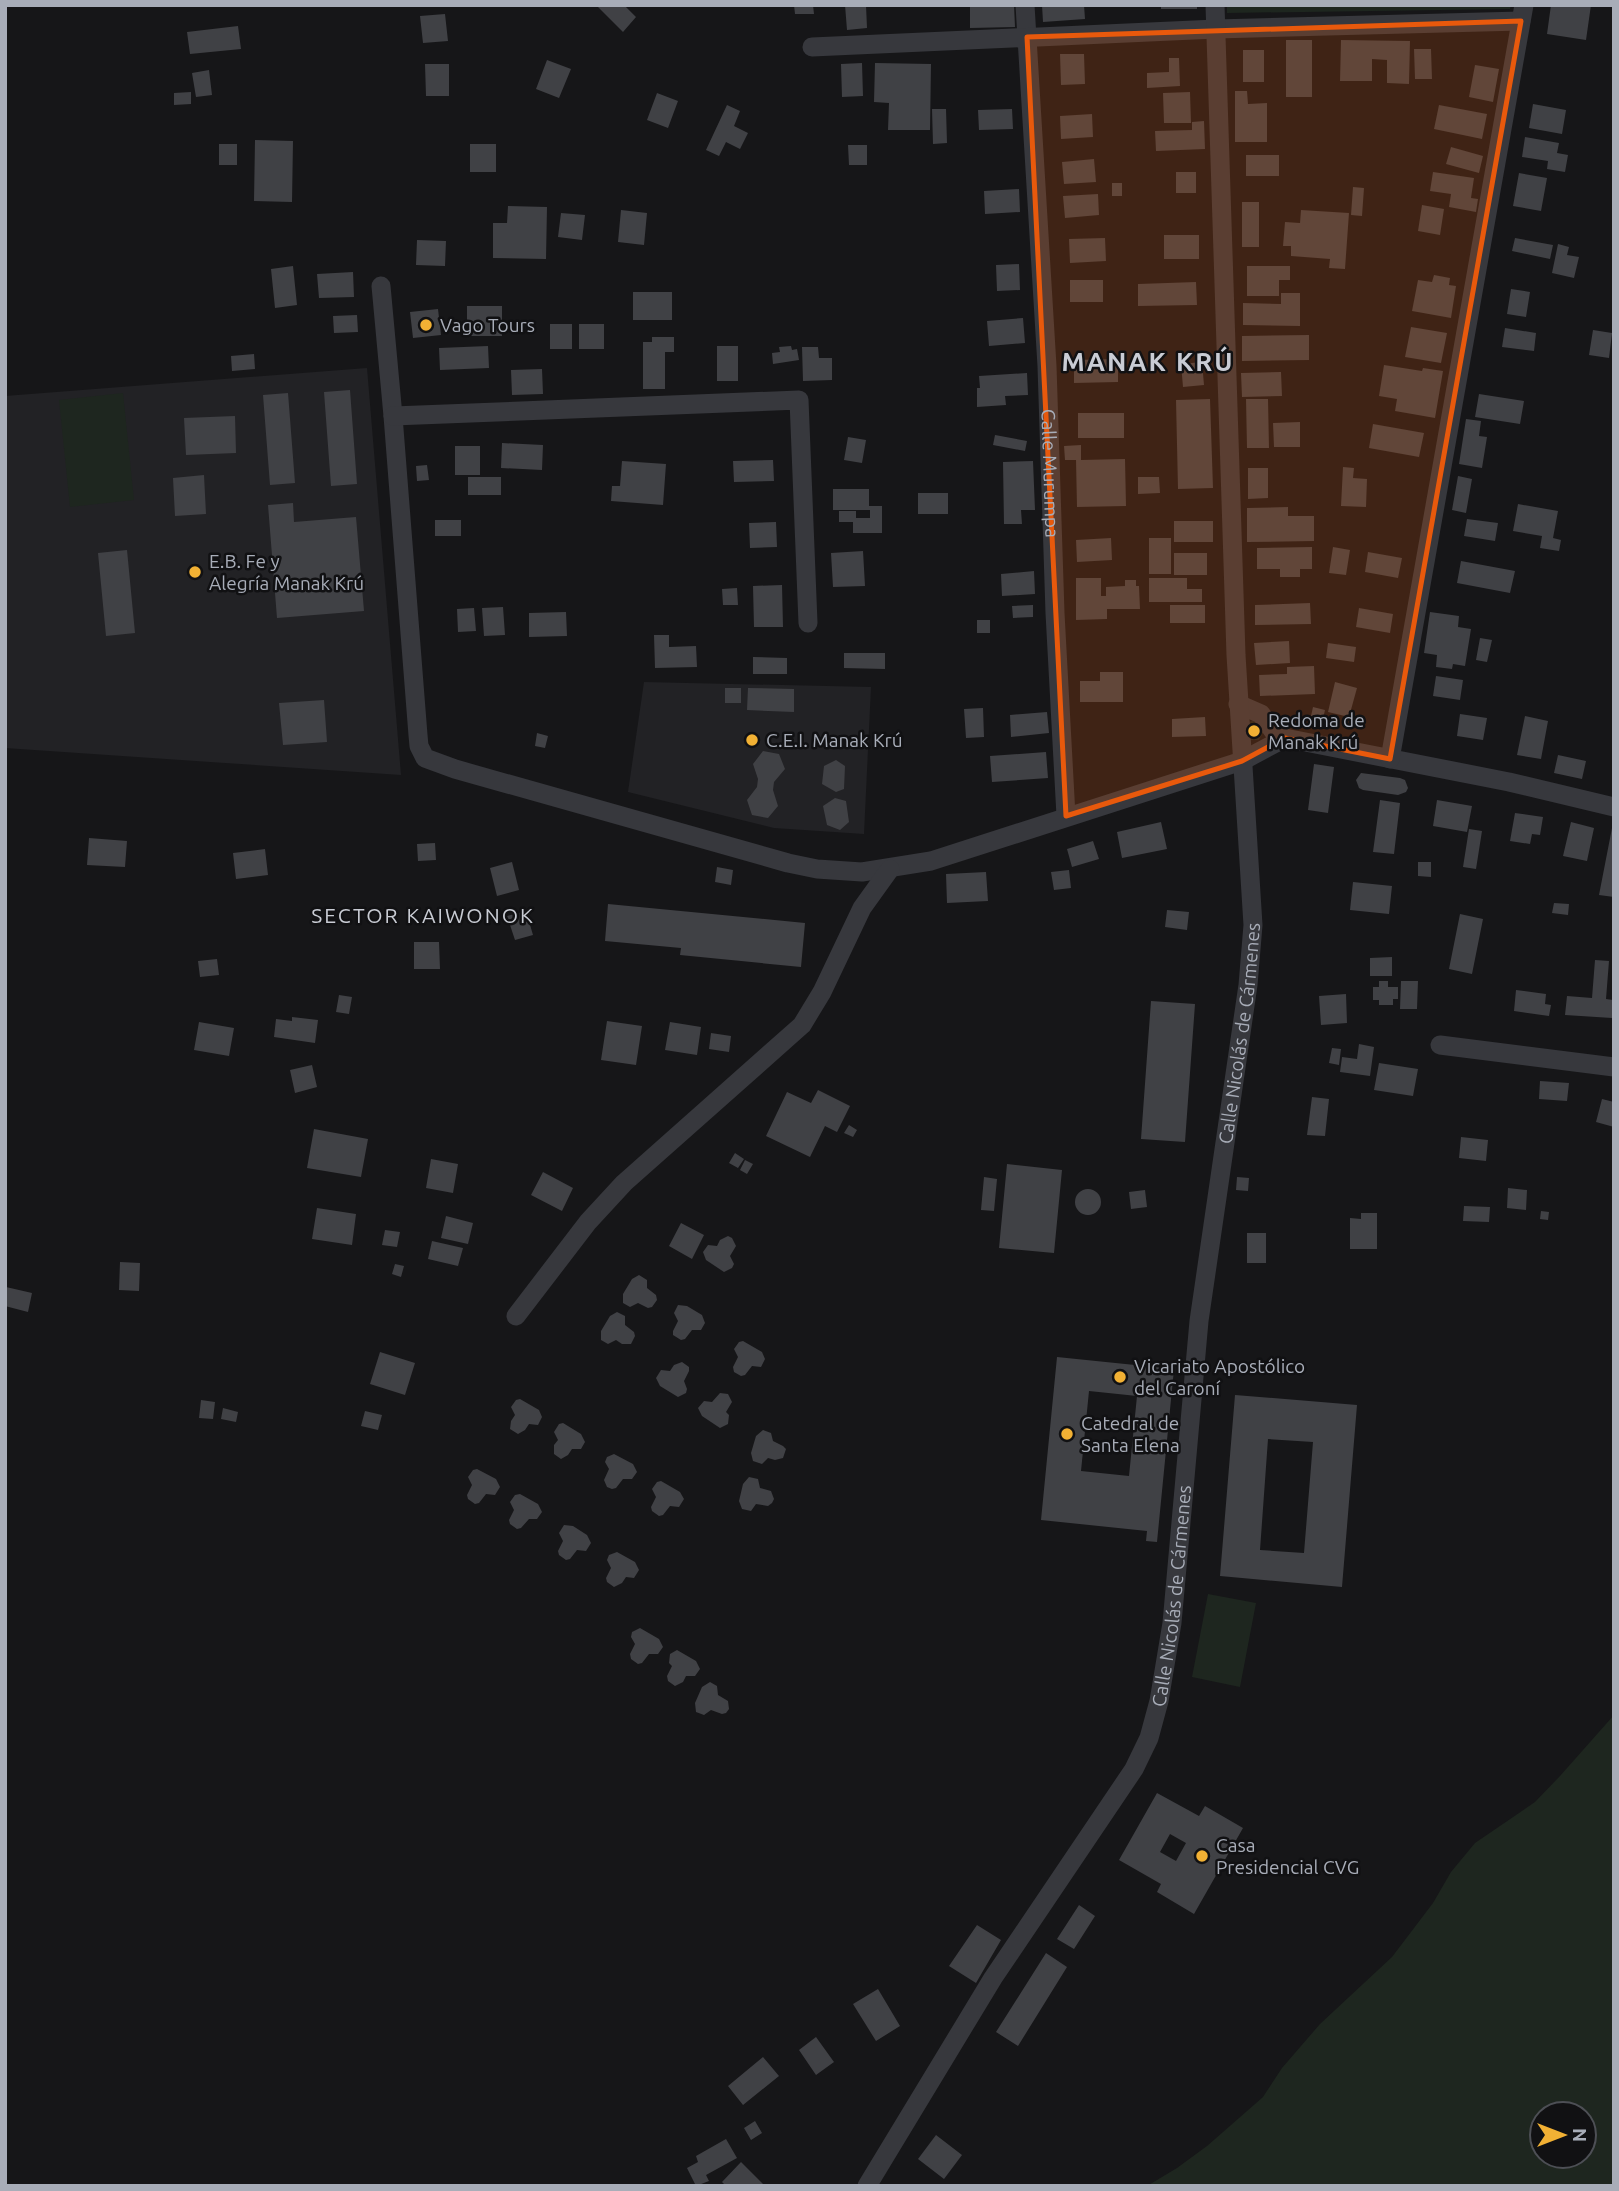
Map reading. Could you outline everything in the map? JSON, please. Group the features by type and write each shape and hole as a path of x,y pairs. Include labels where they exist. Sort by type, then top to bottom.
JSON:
{"street":[{"name":"Calle Murumpa","path":"1025,5 1047,366 1055,613 1066,816"},
{"name":"Calle Nicolás de Cármenes","path":"867,2186 993,1978 1134,1769 1149,1738 1159,1701 1174,1610 1199,1321 1251,957 1253,925 1238,704 1216,5"},
{"path":"812,47 1522,13 1390,759"},
{"path":"381,286 419,746 425,758 455,769 788,863 839,872 862,872 931,861 979,847 1066,816 1242,761 1285,738"},
{"path":"393,416 799,400 808,623"},
{"path":"1238,704 1261,714 1276,735 1285,738 1509,782 1614,807"},
{"path":"516,1317 588,1222 624,1182 802,1025 822,992 862,908 890,869"},
{"path":"1440,1045 1614,1067"}],"highlighted area":[{"path":"1521,21 1390,759 1285,738 1242,761 1066,816 1027,37"}],"shaded area":[{"path":"1227,5 1511,5 1510,9 1227,13"},
{"name":"E.B. Fe y Alegría Manak Krú","path":"367,368 401,775 5,748 5,396"},
{"path":"123,393 134,500 70,507 59,400"},
{"name":"C.E.I. Manak Krú","path":"644,682 871,687 864,834 774,828 628,792"},
{"name":"Redoma de Manak Krú","path":"1254,720 1264,731 1259,740 1248,740 1249,722"},
{"path":"1208,1594 1256,1603 1240,1687 1192,1677"},
{"path":"1614,1715 1614,2186 1147,2186 1207,2146 1263,2097 1282,2068 1320,2024 1392,1957 1433,1903 1451,1872 1475,1843 1535,1802"}],"building":[{"path":"596,5 624,5 636,17 623,32"},
{"path":"794,5 813,5 814,14 795,14"},
{"path":"845,5 866,5 867,28 847,30"},
{"path":"970,5 1014,5 1015,27 970,28"},
{"path":"1042,5 1084,5 1085,19 1043,22"},
{"path":"1161,5 1197,5 1197,9 1161,9"},
{"path":"1551,5 1591,5 1586,40 1547,34"},
{"path":"445,14 448,41 423,43 420,16"},
{"path":"238,26 241,49 190,54 187,32"},
{"path":"1286,40 1312,40 1312,97 1286,97"},
{"path":"1341,40 1410,41 1409,84 1387,83 1387,60 1372,59 1372,81 1340,81"},
{"path":"1414,49 1431,49 1432,79 1415,79"},
{"path":"1243,50 1264,50 1264,82 1243,82"},
{"path":"1060,54 1084,54 1085,84 1061,85"},
{"path":"1169,58 1179,58 1180,86 1147,88 1147,73 1169,72"},
{"path":"547,60 571,69 559,98 536,89"},
{"path":"862,63 863,96 842,97 841,64"},
{"path":"875,63 931,64 930,130 888,130 889,103 874,102"},
{"path":"425,64 449,64 449,96 426,96"},
{"path":"1475,65 1499,69 1493,102 1469,97"},
{"path":"209,70 212,95 196,97 192,73"},
{"path":"1235,91 1247,91 1248,104 1267,103 1267,142 1235,142"},
{"path":"191,92 191,104 174,105 174,93"},
{"path":"1190,92 1191,123 1164,123 1163,93"},
{"path":"657,93 678,101 668,128 647,120"},
{"path":"1533,104 1566,110 1562,134 1529,128"},
{"path":"727,105 740,111 734,126 748,133 740,149 726,142 719,156 706,150"},
{"path":"1439,105 1487,114 1482,139 1434,129"},
{"path":"932,109 946,109 947,143 933,144"},
{"path":"1012,109 1013,129 979,130 978,110"},
{"path":"1092,114 1093,137 1061,139 1060,116"},
{"path":"1204,121 1205,149 1156,151 1155,131 1192,130 1192,122"},
{"path":"1525,137 1559,143 1557,153 1568,155 1565,172 1547,169 1548,161 1522,157"},
{"path":"255,140 293,141 292,202 254,201"},
{"path":"219,144 237,144 237,165 219,165"},
{"path":"470,144 496,144 496,172 470,172"},
{"path":"848,145 867,145 867,165 849,165"},
{"path":"1451,147 1483,156 1479,173 1446,164"},
{"path":"1246,155 1279,155 1279,176 1246,176"},
{"path":"1094,159 1096,182 1064,184 1062,162"},
{"path":"1176,172 1196,172 1196,193 1176,193"},
{"path":"1433,172 1474,178 1471,198 1478,199 1476,212 1449,207 1451,194 1430,191"},
{"path":"1519,173 1547,178 1541,211 1513,206"},
{"path":"1112,183 1122,183 1122,196 1112,196"},
{"path":"1353,187 1364,188 1362,216 1351,215"},
{"path":"1019,189 1020,212 985,214 984,191"},
{"path":"1098,194 1099,215 1065,218 1063,196"},
{"path":"1242,202 1259,202 1259,247 1242,247"},
{"path":"1422,205 1444,209 1440,235 1418,231"},
{"path":"508,206 547,207 546,259 493,258 493,223 507,223"},
{"path":"621,210 647,213 644,245 618,242"},
{"path":"1301,210 1349,213 1345,269 1329,268 1330,259 1291,256 1291,246 1283,246 1285,222 1300,223"},
{"path":"561,213 585,215 582,240 558,237"},
{"path":"1164,235 1199,235 1199,259 1164,259"},
{"path":"1105,238 1106,261 1070,263 1069,239"},
{"path":"1515,238 1553,245 1550,259 1512,251"},
{"path":"417,240 446,241 445,266 416,265"},
{"path":"1558,244 1569,247 1567,255 1579,257 1574,278 1552,273"},
{"path":"1019,264 1020,290 997,291 996,265"},
{"path":"293,266 297,305 275,308 271,269"},
{"path":"1247,266 1290,266 1290,280 1279,280 1279,296 1247,296"},
{"path":"353,272 354,297 319,298 317,274"},
{"path":"1434,275 1450,278 1449,285 1456,286 1451,318 1412,311 1418,280 1432,282"},
{"path":"1070,280 1103,280 1103,302 1070,302"},
{"path":"1196,282 1197,305 1138,306 1138,284"},
{"path":"1511,289 1530,292 1526,317 1507,314"},
{"path":"633,292 672,292 672,320 633,320"},
{"path":"1281,293 1300,293 1300,326 1243,325 1243,303 1281,304"},
{"path":"467,306 502,306 502,336 467,336"},
{"path":"438,309 441,335 413,338 410,312"},
{"path":"357,315 358,332 334,333 333,316"},
{"path":"1023,318 1025,343 989,346 987,321"},
{"path":"550,324 572,324 572,349 550,349"},
{"path":"579,324 604,324 604,349 579,349"},
{"path":"1411,327 1447,333 1441,363 1405,357"},
{"path":"1505,328 1536,333 1534,351 1502,347"},
{"path":"1593,330 1612,333 1609,358 1589,355"},
{"path":"1309,335 1309,360 1242,361 1242,336"},
{"path":"652,337 674,337 674,352 665,352 665,389 643,389 643,342 652,342"},
{"path":"488,346 489,368 440,370 439,348"},
{"path":"717,346 738,346 738,381 717,381"},
{"path":"791,346 792,350 797,349 799,360 773,364 772,353 780,352 779,347"},
{"path":"802,347 818,347 819,358 832,358 832,380 803,381"},
{"path":"254,354 255,369 232,371 231,356"},
{"path":"1118,359 1118,382 1074,383 1074,360"},
{"path":"1202,362 1204,385 1183,387 1181,364"},
{"path":"1384,365 1422,371 1423,368 1443,371 1435,418 1395,411 1397,399 1379,396"},
{"path":"542,369 543,394 512,395 511,370"},
{"path":"1281,372 1282,396 1242,397 1241,373"},
{"path":"1027,373 1028,395 1005,396 1006,405 977,407 979,376"},
{"path":"350,390 357,484 331,486 324,392"},
{"path":"288,393 295,483 270,485 263,395"},
{"path":"1479,394 1524,401 1520,424 1475,417"},
{"path":"1210,399 1213,488 1178,489 1176,400"},
{"path":"1246,399 1268,399 1269,448 1247,448"},
{"path":"1078,413 1124,413 1124,438 1078,438"},
{"path":"235,416 236,453 186,455 184,418"},
{"path":"1466,419 1481,421 1479,436 1487,437 1482,468 1459,464"},
{"path":"1300,422 1300,447 1274,447 1273,423"},
{"path":"1373,424 1424,433 1419,457 1369,448"},
{"path":"995,435 1027,441 1025,451 993,445"},
{"path":"848,437 866,440 862,463 844,460"},
{"path":"502,443 543,445 542,470 501,468"},
{"path":"1081,445 1081,460 1125,459 1126,506 1077,507 1076,460 1065,460 1064,446"},
{"path":"455,446 480,446 480,475 455,475"},
{"path":"773,460 774,481 734,482 733,461"},
{"path":"622,461 666,464 663,505 611,501 612,486 620,486"},
{"path":"1033,461 1035,510 1021,510 1022,524 1004,524 1003,462"},
{"path":"427,465 429,480 417,481 416,466"},
{"path":"1343,467 1354,468 1353,478 1367,479 1366,507 1341,506"},
{"path":"1248,468 1268,468 1268,498 1248,499"},
{"path":"204,475 206,514 175,516 173,478"},
{"path":"1458,476 1472,479 1466,513 1452,510"},
{"path":"468,477 501,477 501,495 468,495"},
{"path":"1138,477 1159,477 1160,493 1138,494"},
{"path":"833,489 869,489 869,506 882,506 882,533 853,533 853,522 839,522 839,511 856,511 856,518 870,518 870,510 833,510"},
{"path":"918,493 948,493 948,514 918,514"},
{"path":"293,503 294,522 356,517 364,611 277,618 268,505"},
{"path":"1518,504 1558,511 1553,538 1561,540 1559,551 1540,548 1542,536 1513,531"},
{"path":"1288,507 1288,516 1314,516 1314,541 1247,542 1247,508"},
{"path":"1467,519 1498,523 1495,541 1464,536"},
{"path":"435,520 461,520 461,536 435,536"},
{"path":"1174,521 1213,521 1213,542 1174,542"},
{"path":"776,522 777,547 750,548 749,523"},
{"path":"1111,538 1112,560 1077,562 1076,540"},
{"path":"1149,538 1171,538 1171,574 1149,574"},
{"path":"1312,547 1312,569 1300,569 1300,577 1280,577 1280,569 1257,569 1257,548"},
{"path":"1333,547 1350,550 1346,575 1329,573"},
{"path":"127,550 135,633 106,636 98,553"},
{"path":"863,551 865,586 833,587 831,553"},
{"path":"1368,552 1402,558 1398,578 1365,572"},
{"path":"1174,553 1207,553 1207,575 1174,575"},
{"path":"1461,561 1515,571 1510,593 1457,583"},
{"path":"1034,571 1035,594 1002,596 1001,574"},
{"path":"1076,578 1101,578 1101,596 1106,596 1106,587 1125,586 1125,580 1136,580 1136,586 1139,586 1140,609 1107,609 1107,619 1076,620"},
{"path":"1149,578 1187,578 1187,589 1202,589 1202,602 1149,602"},
{"path":"782,585 783,627 754,627 753,586"},
{"path":"737,588 738,605 723,605 722,589"},
{"path":"1310,603 1311,624 1255,625 1255,605"},
{"path":"1033,605 1033,617 1013,618 1012,606"},
{"path":"1170,605 1205,605 1205,623 1170,623"},
{"path":"503,607 505,635 484,636 482,608"},
{"path":"474,608 476,631 458,632 457,609"},
{"path":"1359,608 1393,614 1390,633 1356,627"},
{"path":"566,612 567,636 529,637 529,613"},
{"path":"1430,612 1459,616 1458,627 1471,629 1465,666 1453,664 1452,669 1436,667 1437,655 1424,653"},
{"path":"977,620 990,620 990,633 977,633"},
{"path":"654,635 669,635 669,647 696,646 697,667 655,668"},
{"path":"1480,638 1492,640 1487,662 1476,660"},
{"path":"1289,641 1290,663 1256,665 1254,643"},
{"path":"1328,643 1356,647 1354,662 1326,658"},
{"path":"844,653 885,653 885,669 844,668"},
{"path":"753,657 787,658 787,674 753,674"},
{"path":"1314,666 1315,694 1260,696 1259,675 1287,674 1287,667"},
{"path":"1100,672 1123,672 1123,702 1080,702 1080,681 1100,681"},
{"path":"1436,676 1463,680 1460,700 1433,696"},
{"path":"1335,682 1357,688 1349,717 1328,712"},
{"path":"725,688 741,688 741,703 725,703"},
{"path":"748,688 794,689 794,712 747,710"},
{"path":"324,700 327,742 283,745 279,703"},
{"path":"1313,707 1325,710 1323,719 1311,716"},
{"path":"983,708 984,737 966,738 964,709"},
{"path":"1047,712 1049,733 1011,737 1010,715"},
{"path":"1460,714 1487,718 1483,740 1457,736"},
{"path":"1525,716 1548,721 1541,759 1517,755"},
{"path":"1205,717 1206,736 1172,737 1172,719"},
{"path":"537,733 548,736 545,748 535,746"},
{"path":"763,751 779,754 785,769 774,782 773,790 778,806 768,818 752,815 747,800 757,787 758,779 753,764"},
{"path":"1046,752 1048,778 992,782 990,756"},
{"path":"1558,755 1586,761 1582,779 1554,773"},
{"path":"836,760 845,766 844,789 836,792 822,784 824,766"},
{"path":"1314,764 1334,767 1328,813 1308,810"},
{"path":"1361,773 1400,778 1405,780 1408,788 1406,792 1398,795 1363,790 1359,788 1356,780"},
{"path":"835,798 846,801 849,822 840,830 827,825 823,806"},
{"path":"1380,800 1400,803 1394,854 1373,852"},
{"path":"1437,800 1472,806 1467,832 1433,826"},
{"path":"1515,813 1543,817 1540,835 1532,834 1530,844 1510,841"},
{"path":"1161,822 1167,849 1122,858 1117,832"},
{"path":"1571,822 1594,828 1587,861 1563,856"},
{"path":"1614,828 1614,897 1599,895"},
{"path":"1469,829 1482,831 1476,869 1463,867"},
{"path":"89,838 127,841 125,867 87,865"},
{"path":"1093,841 1099,859 1072,867 1067,849"},
{"path":"435,843 436,860 418,861 417,844"},
{"path":"265,849 268,875 236,879 233,853"},
{"path":"512,862 519,890 497,896 490,868"},
{"path":"1418,862 1431,862 1431,877 1418,876"},
{"path":"717,867 733,870 731,885 715,882"},
{"path":"1069,870 1071,888 1054,890 1051,872"},
{"path":"986,872 988,901 947,903 946,874"},
{"path":"1353,882 1392,886 1389,914 1350,910"},
{"path":"1554,903 1569,904 1568,915 1552,913"},
{"path":"608,904 805,923 801,967 680,955 681,948 605,941"},
{"path":"1167,910 1189,912 1187,930 1165,927"},
{"path":"526,911 533,935 515,940 507,916"},
{"path":"1460,914 1483,919 1472,974 1449,969"},
{"path":"414,942 439,942 440,969 414,969"},
{"path":"1392,957 1392,976 1370,976 1370,958"},
{"path":"217,959 219,975 200,977 198,961"},
{"path":"1595,960 1609,961 1606,999 1613,1000 1612,1018 1565,1015 1567,996 1592,998"},
{"path":"1379,981 1388,981 1388,987 1398,987 1398,999 1393,999 1393,1005 1379,1005 1379,1000 1373,1000 1373,987 1379,987"},
{"path":"1401,981 1418,981 1417,1009 1400,1009"},
{"path":"1516,990 1546,994 1545,1004 1551,1005 1549,1016 1514,1011"},
{"path":"1346,994 1347,1023 1321,1025 1319,996"},
{"path":"339,995 352,997 349,1014 336,1012"},
{"path":"1151,1001 1195,1004 1185,1142 1141,1139"},
{"path":"292,1017 318,1020 315,1043 274,1037 276,1019 292,1021"},
{"path":"607,1021 642,1026 636,1065 601,1060"},
{"path":"199,1022 234,1028 229,1056 194,1050"},
{"path":"670,1022 701,1027 697,1055 665,1050"},
{"path":"711,1033 731,1036 729,1052 709,1049"},
{"path":"1359,1044 1374,1047 1370,1076 1340,1072 1342,1057 1357,1059"},
{"path":"1332,1048 1341,1049 1339,1065 1329,1063"},
{"path":"1379,1063 1418,1069 1413,1096 1374,1090"},
{"path":"312,1065 317,1087 295,1093 290,1070"},
{"path":"1540,1081 1569,1083 1567,1101 1539,1099"},
{"path":"818,1090 850,1106 837,1132 825,1126 810,1157 766,1136 787,1092 811,1103"},
{"path":"1312,1097 1329,1099 1325,1136 1307,1135"},
{"path":"1602,1099 1614,1102 1614,1127 1596,1122"},
{"path":"849,1125 857,1130 853,1137 844,1133"},
{"path":"314,1129 368,1139 361,1177 307,1168"},
{"path":"1461,1137 1488,1140 1486,1161 1459,1158"},
{"path":"735,1153 744,1159 738,1168 729,1163"},
{"path":"431,1159 458,1164 453,1193 426,1188"},
{"path":"745,1160 753,1164 747,1174 740,1170"},
{"path":"1007,1164 1062,1170 1054,1253 999,1248"},
{"path":"543,1172 573,1188 562,1211 531,1195"},
{"path":"984,1177 997,1179 994,1211 981,1210"},
{"path":"1237,1177 1249,1178 1248,1191 1236,1190"},
{"path":"1508,1188 1527,1190 1526,1210 1507,1208"},
{"path":"1088,1189 1097,1193 1101,1202 1097,1211 1088,1215 1079,1211 1075,1202 1079,1193"},
{"path":"1145,1190 1147,1207 1131,1209 1129,1192"},
{"path":"1464,1206 1490,1207 1489,1222 1463,1221"},
{"path":"317,1208 356,1214 352,1245 312,1239"},
{"path":"1541,1211 1549,1212 1548,1220 1540,1219"},
{"path":"1361,1213 1377,1213 1377,1249 1350,1249 1350,1218 1361,1219"},
{"path":"446,1216 473,1223 468,1244 441,1238"},
{"path":"681,1223 704,1235 692,1259 669,1246"},
{"path":"385,1230 400,1232 397,1247 382,1245"},
{"path":"1247,1233 1266,1233 1266,1263 1247,1263"},
{"path":"728,1236 736,1246 730,1256 734,1264 724,1272 706,1260 703,1252 708,1245 717,1246 720,1240"},
{"path":"432,1241 463,1248 458,1266 428,1259"},
{"path":"120,1262 140,1263 139,1291 119,1290"},
{"path":"395,1264 404,1266 401,1277 392,1274"},
{"path":"639,1275 647,1280 647,1288 656,1295 657,1300 652,1307 638,1303 630,1307 623,1303 623,1294 632,1279"},
{"path":"6,1287 32,1293 28,1312 5,1306"},
{"path":"678,1305 687,1306 702,1315 705,1323 701,1330 692,1330 681,1340 673,1335 678,1321 674,1313"},
{"path":"617,1312 625,1316 625,1325 634,1332 631,1344 622,1344 616,1340 608,1344 601,1340 601,1331 610,1316"},
{"path":"743,1341 762,1352 765,1359 761,1367 752,1366 741,1376 734,1372 733,1367 738,1357 734,1349"},
{"path":"380,1352 415,1363 405,1395 370,1384"},
{"name":"Catedral de Santa Elena","path":"1057,1357 1174,1369 1157,1542 1146,1541 1147,1531 1041,1520","holes":["1089,1391 1137,1396 1129,1476 1081,1471"]},
{"path":"682,1362 689,1367 684,1381 687,1389 686,1393 678,1397 660,1386 656,1378 661,1370 670,1371 674,1365"},
{"path":"720,1393 728,1394 732,1402 726,1412 729,1415 728,1424 720,1428 702,1416 698,1408 704,1401 712,1402"},
{"path":"1235,1395 1357,1405 1342,1587 1220,1576","holes":["1268,1439 1313,1442 1304,1553 1260,1550"]},
{"path":"520,1399 539,1410 542,1417 538,1425 529,1424 518,1434 510,1429 515,1415 511,1407"},
{"path":"201,1400 215,1402 213,1419 199,1418"},
{"path":"223,1408 238,1412 236,1422 221,1419"},
{"path":"365,1411 382,1415 378,1430 361,1426"},
{"path":"563,1423 581,1434 585,1442 581,1449 572,1449 561,1459 554,1454 554,1445 558,1440 554,1432 559,1424"},
{"path":"763,1430 771,1433 773,1441 786,1449 783,1458 768,1458 762,1464 753,1461 751,1453 756,1436"},
{"path":"614,1454 633,1464 637,1472 632,1479 623,1479 612,1489 607,1487 604,1480 609,1469 605,1462 607,1457"},
{"path":"477,1469 496,1479 500,1487 495,1495 486,1494 475,1504 468,1499 472,1485 468,1477"},
{"path":"749,1477 758,1479 760,1488 771,1491 774,1499 772,1503 768,1506 756,1504 751,1511 742,1509 739,1501 743,1484"},
{"path":"661,1481 680,1492 684,1499 679,1507 670,1506 659,1516 652,1511 656,1497 652,1489"},
{"path":"520,1494 538,1504 542,1512 537,1519 529,1519 517,1529 510,1524 514,1510 510,1502 515,1495"},
{"path":"564,1525 573,1526 587,1535 591,1543 586,1551 577,1550 566,1560 558,1551 563,1541 559,1533"},
{"path":"617,1552 635,1562 639,1570 634,1578 626,1577 614,1587 607,1582 611,1568 607,1560 609,1555"},
{"path":"640,1628 659,1639 663,1647 658,1654 649,1654 638,1664 631,1659 630,1654 635,1644 631,1637 632,1632"},
{"path":"677,1650 696,1661 700,1669 695,1676 686,1676 683,1682 675,1686 668,1681 667,1676 672,1666 669,1663 670,1654"},
{"path":"710,1682 717,1686 718,1695 728,1701 729,1709 726,1713 711,1710 704,1715 696,1712 695,1703 702,1687"},
{"name":"Casa Presidencial CVG","path":"1157,1793 1199,1816 1205,1806 1243,1828 1194,1914 1157,1892 1161,1884 1119,1860","holes":["1170,1834 1186,1843 1176,1861 1160,1852"]},
{"path":"1079,1905 1095,1916 1074,1949 1057,1939"},
{"path":"977,1925 1001,1940 976,1983 949,1966"},
{"path":"1046,1953 1067,1967 1018,2046 996,2032"},
{"path":"878,1989 900,2026 876,2041 853,2004"},
{"path":"816,2037 834,2062 816,2075 799,2050"},
{"path":"763,2057 779,2076 743,2105 728,2086"},
{"path":"755,2121 762,2133 751,2140 744,2128"},
{"path":"936,2135 962,2155 944,2179 918,2159"},
{"path":"726,2139 737,2158 706,2175 709,2181 696,2186 687,2168 698,2162 696,2156"},
{"path":"741,2162 765,2186 726,2186 722,2182"}],"place":[{"name":"Vago Tours","path":"426,325"},
{"name":"E.B. Fe y Alegría Manak Krú","path":"195,572"},
{"name":"Redoma de Manak Krú","path":"1254,731"},
{"name":"C.E.I. Manak Krú","path":"752,740"},
{"name":"Vicariato Apostólico del Caroní","path":"1120,1377"},
{"name":"Catedral de Santa Elena","path":"1067,1434"},
{"name":"Casa Presidencial CVG","path":"1202,1856"}],"district":[{"name":"MANAK KRÚ","path":"1148,362"},
{"name":"SECTOR KAIWONOK","path":"423,916"}]}
